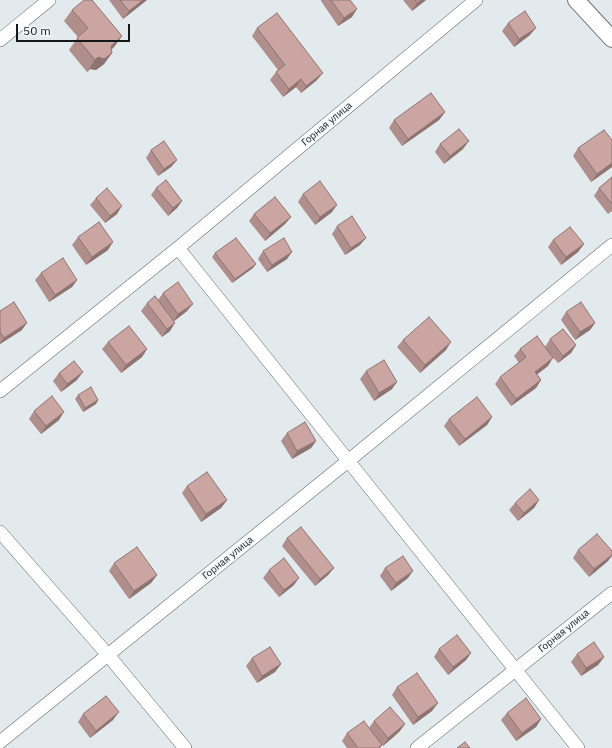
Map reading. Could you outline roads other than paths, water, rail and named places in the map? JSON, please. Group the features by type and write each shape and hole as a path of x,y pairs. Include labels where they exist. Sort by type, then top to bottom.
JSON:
{"street":[{"path":"0,40 49,0"},
{"name":"Горная улица","path":"0,391 178,248 476,0"},
{"path":"576,0 612,39"},
{"name":"Горная улица","path":"0,742 348,461 612,245"},
{"path":"178,248 578,748"},
{"path":"0,532 108,654 185,748"},
{"name":"Горная улица","path":"417,748 612,593"}]}
